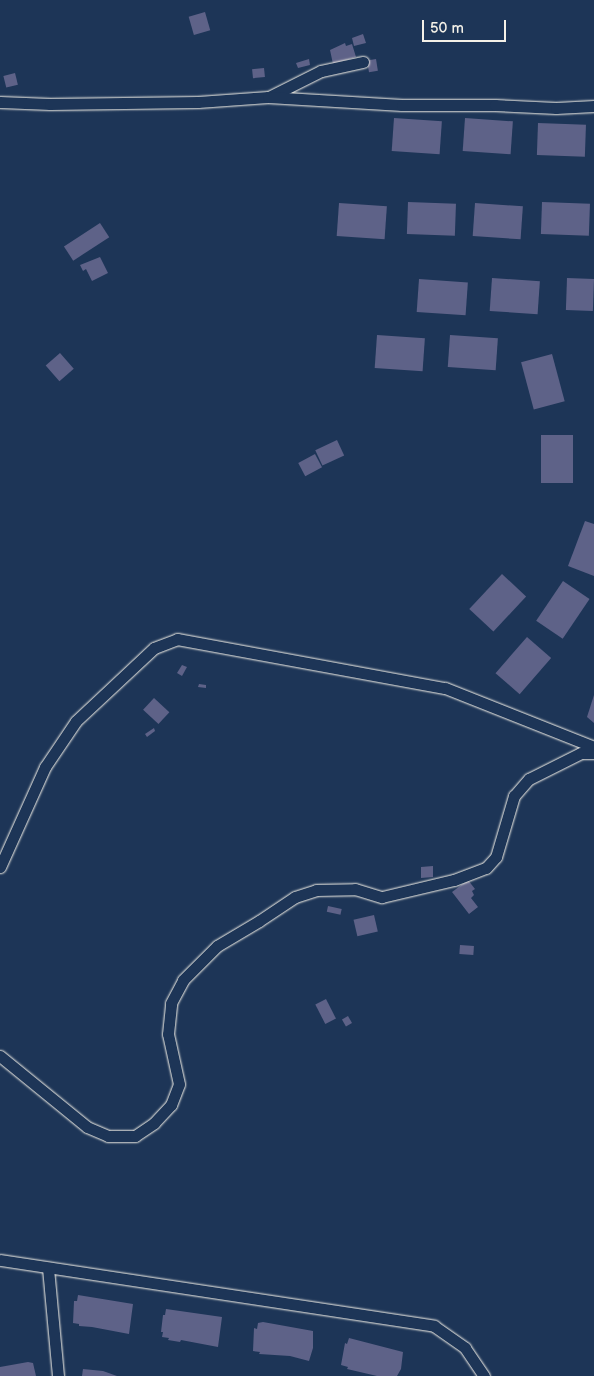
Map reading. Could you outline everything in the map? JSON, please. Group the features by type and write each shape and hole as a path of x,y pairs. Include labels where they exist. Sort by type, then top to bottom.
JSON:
{"street":[{"path":"268,97 321,71 363,62"},
{"path":"0,102 50,104 198,102 268,97 402,105 495,105 556,108 594,106"},
{"path":"0,868 45,767 76,720 154,648 177,639 445,688 594,747"},
{"path":"0,1056 87,1127 108,1136 135,1136 154,1123 171,1105 179,1084 168,1034 171,1003 183,980 217,946 259,921 295,896 316,890 355,889 382,897 454,880 486,868 496,856 514,796 528,778 581,753 594,753"},
{"path":"0,1260 434,1326 465,1348 484,1376"},
{"path":"48,1268 58,1376"}],"building":[{"path":"205,12 210,30 194,35 189,17"},
{"path":"363,34 366,43 354,46 352,38"},
{"path":"345,43 346,46 352,44 356,57 333,64 330,50"},
{"path":"309,59 310,65 298,68 296,63"},
{"path":"376,59 378,71 369,72 367,60"},
{"path":"264,68 265,77 253,78 252,69"},
{"path":"15,73 18,85 6,88 3,76"},
{"path":"394,118 442,121 440,154 392,151"},
{"path":"465,118 513,121 511,154 463,151"},
{"path":"538,123 586,125 585,157 537,155"},
{"path":"408,202 456,204 455,236 407,234"},
{"path":"542,202 590,204 589,236 541,234"},
{"path":"339,203 387,206 385,239 337,236"},
{"path":"475,203 523,206 521,239 473,236"},
{"path":"100,223 109,237 73,261 64,246"},
{"path":"100,257 108,273 92,281 86,269 83,271 80,265"},
{"path":"492,278 540,281 538,314 490,311"},
{"path":"567,278 594,279 593,311 566,310"},
{"path":"419,279 468,282 466,315 417,312"},
{"path":"377,335 425,338 423,371 375,368"},
{"path":"450,335 498,338 496,370 448,367"},
{"path":"60,353 74,369 59,381 46,365"},
{"path":"552,354 565,401 534,410 521,362"},
{"path":"541,435 573,435 573,483 541,483"},
{"path":"337,440 344,455 322,466 315,450"},
{"path":"315,454 322,467 305,476 298,463"},
{"path":"585,521 594,524 594,576 568,566"},
{"path":"502,574 526,597 493,632 469,609"},
{"path":"563,581 590,599 563,639 536,621"},
{"path":"527,637 551,658 520,694 496,673"},
{"path":"182,665 187,667 182,676 177,673"},
{"path":"199,684 206,685 206,688 198,687"},
{"path":"594,695 594,723 587,717"},
{"path":"154,698 169,712 158,724 143,710"},
{"path":"154,728 155,731 147,737 145,734"},
{"path":"433,866 433,877 421,878 421,867"},
{"path":"468,880 475,889 472,891 474,895 471,898 478,907 469,914 452,892"},
{"path":"328,906 342,909 340,915 327,912"},
{"path":"374,915 378,932 357,936 354,920"},
{"path":"460,945 474,946 473,955 459,954"},
{"path":"326,999 336,1019 325,1024 315,1004"},
{"path":"348,1016 352,1023 346,1026 342,1020"},
{"path":"78,1295 133,1304 129,1334 79,1326 79,1324 73,1323 74,1301 77,1301"},
{"path":"166,1309 222,1317 218,1347 181,1340 180,1342 168,1340 169,1338 162,1337 163,1315 165,1315"},
{"path":"263,1322 313,1331 313,1348 309,1361 290,1356 259,1354 260,1352 253,1351 254,1328 257,1329 258,1323"},
{"path":"349,1338 403,1352 401,1369 397,1376 377,1376 347,1369 348,1367 341,1365 345,1343 347,1344"},
{"path":"28,1362 33,1363 36,1376 0,1376 0,1367"},
{"path":"83,1369 103,1371 117,1376 82,1376"}]}
